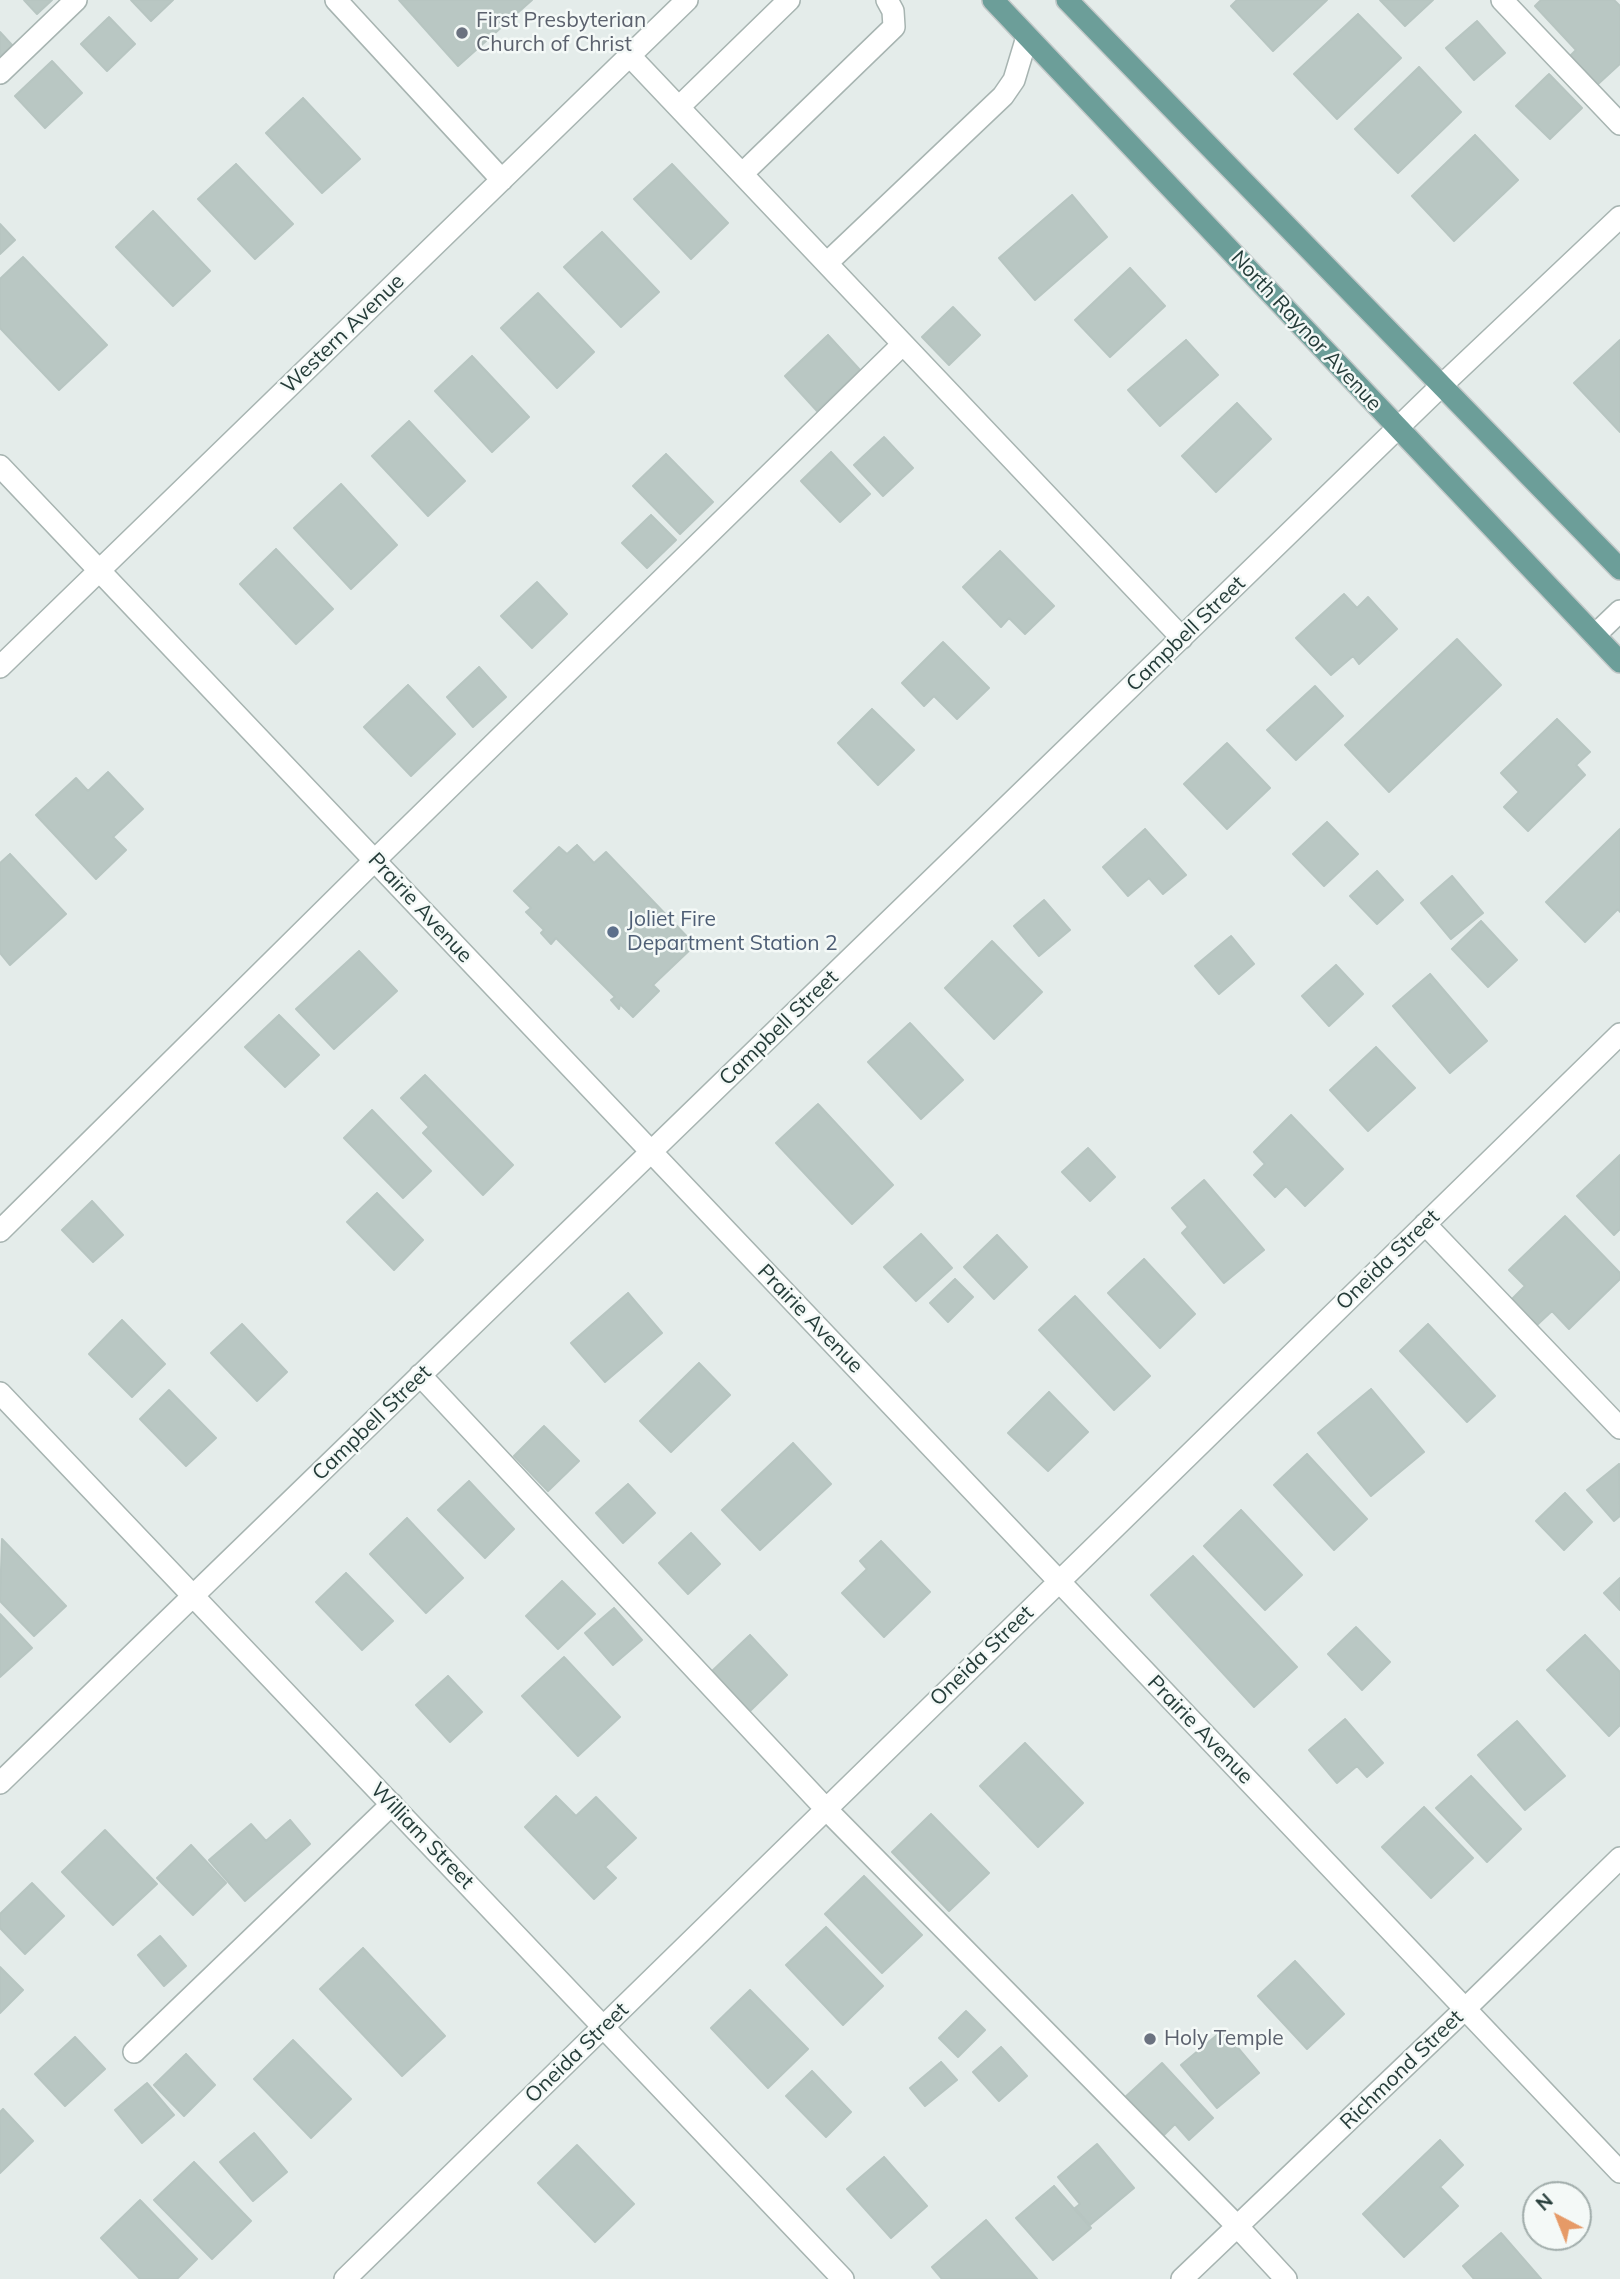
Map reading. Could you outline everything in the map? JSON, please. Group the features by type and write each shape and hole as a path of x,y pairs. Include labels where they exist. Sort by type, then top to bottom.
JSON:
{"main road":[{"name":"North Raynor Avenue","path":"993,0 1620,662"},
{"path":"1067,0 1620,569"}],"street":[{"path":"0,73 76,0"},
{"path":"336,0 502,180"},
{"name":"Western Avenue","path":"0,667 687,0"},
{"path":"679,107 789,0"},
{"path":"742,174 894,27 893,11 887,0"},
{"path":"1502,0 1620,124"},
{"path":"827,263 1003,96 1014,80 1027,37"},
{"path":"629,55 1182,638"},
{"name":"Campbell Street","path":"0,1783 1441,386 1620,217"},
{"path":"0,1231 903,344"},
{"name":"Prairie Avenue","path":"0,466 1620,2172"},
{"path":"1595,635 1620,611"},
{"name":"Oneida Street","path":"345,2279 1620,1034"},
{"path":"1425,1224 1620,1428"},
{"path":"420,1375 825,1809 1237,2226 1286,2279"},
{"name":"William Street","path":"0,1393 843,2279"},
{"path":"134,2052 392,1804"},
{"name":"Richmond Street","path":"1182,2279 1620,1858"}],"building":[{"path":"24,0 52,0 37,14"},
{"path":"131,0 173,0 151,21"},
{"name":"First Presbyterian Church of Christ","path":"399,0 532,0 458,66"},
{"path":"1237,0 1327,0 1273,51 1231,6"},
{"path":"1380,0 1433,0 1405,26"},
{"path":"1541,0 1614,0 1620,6 1620,64 1597,85 1570,56 1576,50 1535,6"},
{"path":"1358,14 1401,58 1337,119 1294,74"},
{"path":"109,17 135,44 107,71 81,44"},
{"path":"1477,21 1505,53 1474,80 1446,48"},
{"path":"0,32 12,45 0,57"},
{"path":"52,61 82,93 45,128 15,96"},
{"path":"1419,67 1461,112 1398,173 1355,129"},
{"path":"1549,74 1582,108 1550,139 1516,106"},
{"path":"303,98 360,159 322,193 266,133"},
{"path":"1475,135 1518,180 1454,241 1412,196"},
{"path":"236,164 293,224 255,259 198,199"},
{"path":"672,164 728,223 691,259 634,199"},
{"path":"1072,195 1107,237 1035,300 999,258"},
{"path":"153,211 210,271 173,306 116,247"},
{"path":"0,224 15,240 0,254"},
{"path":"602,232 659,292 621,327 564,267"},
{"path":"23,257 107,345 59,390 0,328 0,279"},
{"path":"1130,268 1165,306 1110,357 1075,320"},
{"path":"538,293 594,352 557,388 501,328"},
{"path":"953,307 980,335 949,365 922,337"},
{"path":"828,335 860,370 817,411 785,376"},
{"path":"1186,340 1218,375 1160,426 1128,390"},
{"path":"1620,340 1620,432 1574,383"},
{"path":"472,356 529,417 492,452 435,391"},
{"path":"1237,403 1271,439 1216,492 1182,456"},
{"path":"409,421 465,481 428,516 372,456"},
{"path":"884,437 913,468 883,496 854,465"},
{"path":"831,452 870,494 840,522 801,481"},
{"path":"666,454 713,502 680,534 633,486"},
{"path":"341,484 397,545 351,589 294,528"},
{"path":"651,515 676,540 647,568 622,543"},
{"path":"276,549 333,609 296,644 240,584"},
{"path":"1000,551 1054,606 1025,634 1009,618 1001,627 963,587"},
{"path":"537,582 567,614 532,648 501,616"},
{"path":"1344,594 1357,608 1368,597 1397,629 1359,664 1353,656 1331,675 1296,638"},
{"path":"1457,639 1501,685 1389,792 1345,745"},
{"path":"943,642 989,688 957,719 934,696 924,706 902,683"},
{"path":"479,667 506,697 473,727 447,697"},
{"path":"408,685 455,734 411,776 364,727"},
{"path":"1315,686 1343,716 1296,760 1267,730"},
{"path":"872,709 914,750 878,785 838,743"},
{"path":"1557,719 1590,752 1576,765 1585,775 1528,831 1504,807 1519,792 1501,773"},
{"path":"1227,743 1270,788 1227,829 1184,784"},
{"path":"108,772 143,809 113,837 126,850 96,879 36,815 76,778 88,791"},
{"path":"1327,822 1358,854 1324,886 1293,854"},
{"path":"1145,829 1186,875 1163,894 1149,878 1128,896 1103,867"},
{"path":"1620,829 1620,912 1618,909 1585,942 1546,902"},
{"name":"Joliet Fire Department Station 2","path":"577,845 594,863 606,852 695,945 653,985 659,991 633,1017 620,1004 619,1009 611,1000 615,997 556,938 551,944 541,933 544,930 526,912 531,908 514,891 559,847 567,854"},
{"path":"10,854 66,914 10,965 0,953 0,863"},
{"path":"1377,871 1403,900 1377,924 1350,896"},
{"path":"1452,876 1483,913 1451,939 1421,903"},
{"path":"1044,900 1070,930 1039,956 1014,926"},
{"path":"1481,921 1517,960 1488,987 1452,949"},
{"path":"1231,936 1254,964 1219,994 1195,966"},
{"path":"992,941 1042,992 994,1039 945,988"},
{"path":"359,951 397,991 334,1049 296,1009"},
{"path":"1336,965 1363,994 1329,1026 1302,996"},
{"path":"1430,974 1487,1041 1450,1073 1393,1006"},
{"path":"279,1015 319,1055 285,1087 245,1047"},
{"path":"910,1023 963,1080 921,1119 868,1062"},
{"path":"1376,1047 1415,1088 1368,1131 1330,1090"},
{"path":"425,1075 513,1165 483,1195 423,1133 429,1127 401,1098"},
{"path":"818,1104 893,1185 852,1224 776,1143"},
{"path":"372,1110 431,1171 403,1198 344,1138"},
{"path":"1291,1115 1343,1169 1305,1206 1286,1186 1275,1197 1254,1175 1265,1164 1254,1152"},
{"path":"1088,1148 1115,1177 1090,1201 1062,1172"},
{"path":"1620,1155 1620,1229 1614,1235 1577,1196"},
{"path":"1204,1180 1264,1250 1224,1283 1182,1233 1188,1227 1172,1208"},
{"path":"377,1193 423,1240 394,1270 347,1222"},
{"path":"92,1201 123,1235 93,1262 62,1230"},
{"path":"1565,1216 1620,1273 1620,1279 1569,1329 1552,1311 1537,1325 1512,1299 1525,1286 1509,1270"},
{"path":"921,1234 952,1268 916,1301 884,1267"},
{"path":"997,1235 1027,1267 994,1299 964,1267"},
{"path":"1144,1259 1195,1314 1160,1348 1108,1293"},
{"path":"955,1279 973,1297 948,1322 930,1303"},
{"path":"628,1293 662,1333 605,1382 571,1343"},
{"path":"1075,1296 1150,1376 1114,1410 1039,1330"},
{"path":"122,1320 165,1364 132,1397 89,1354"},
{"path":"242,1324 287,1372 257,1401 211,1353"},
{"path":"1428,1324 1495,1396 1467,1422 1400,1351"},
{"path":"699,1363 730,1395 671,1452 640,1421"},
{"path":"1371,1389 1424,1452 1371,1496 1318,1433"},
{"path":"169,1390 216,1438 186,1466 140,1419"},
{"path":"1049,1392 1088,1432 1048,1471 1008,1433"},
{"path":"544,1426 579,1461 548,1491 514,1456"},
{"path":"793,1443 831,1484 760,1550 722,1510"},
{"path":"1307,1454 1367,1519 1334,1550 1274,1485"},
{"path":"1619,1464 1620,1516 1614,1521 1587,1490"},
{"path":"469,1481 514,1529 485,1558 438,1510"},
{"path":"628,1484 655,1513 623,1543 596,1513"},
{"path":"1565,1493 1592,1522 1564,1550 1536,1521"},
{"path":"1241,1510 1302,1575 1265,1610 1204,1546"},
{"path":"407,1518 463,1578 426,1613 370,1554"},
{"path":"691,1533 720,1564 688,1594 659,1563"},
{"path":"2,1539 66,1606 34,1636 0,1601"},
{"path":"881,1541 930,1592 884,1637 842,1593 867,1569 860,1561"},
{"path":"1193,1556 1297,1667 1254,1707 1151,1595"},
{"path":"346,1573 393,1621 362,1650 316,1602"},
{"path":"1620,1578 1620,1610 1604,1593"},
{"path":"562,1581 595,1614 558,1649 526,1616"},
{"path":"614,1608 642,1640 613,1665 585,1633"},
{"path":"0,1614 32,1648 0,1677"},
{"path":"1356,1627 1390,1662 1362,1690 1328,1654"},
{"path":"750,1635 787,1675 749,1712 711,1672"},
{"path":"1585,1635 1620,1672 1620,1725 1609,1736 1547,1670"},
{"path":"564,1657 620,1717 578,1756 522,1696"},
{"path":"448,1676 482,1712 450,1742 416,1705"},
{"path":"1345,1719 1383,1763 1367,1777 1357,1766 1337,1783 1309,1750"},
{"path":"1517,1721 1565,1776 1525,1810 1478,1755"},
{"path":"1025,1743 1083,1803 1038,1847 980,1786"},
{"path":"1471,1776 1521,1829 1487,1862 1436,1808"},
{"path":"556,1796 576,1816 596,1797 636,1838 605,1867 616,1878 594,1899 525,1827"},
{"path":"1424,1807 1473,1858 1431,1898 1382,1847"},
{"path":"931,1814 989,1873 949,1911 892,1852"},
{"path":"290,1820 310,1844 245,1901 209,1860 251,1824 266,1841"},
{"path":"105,1830 157,1884 113,1925 62,1872"},
{"path":"191,1845 226,1883 193,1915 157,1878"},
{"path":"864,1876 922,1935 882,1973 825,1914"},
{"path":"32,1883 64,1916 25,1954 0,1928 0,1914"},
{"path":"826,1927 883,1986 843,2025 786,1965"},
{"path":"160,1936 186,1966 164,1986 138,1955"},
{"path":"363,1948 445,2036 402,2076 320,1989"},
{"path":"1295,1961 1344,2014 1307,2049 1258,1996"},
{"path":"0,1967 23,1990 0,2013"},
{"path":"750,1990 808,2049 768,2088 711,2028"},
{"path":"966,2011 985,2030 958,2057 939,2038"},
{"path":"1223,2030 1259,2073 1217,2108 1181,2065"},
{"path":"75,2037 105,2069 65,2106 35,2074"},
{"path":"293,2040 351,2099 311,2138 254,2079"},
{"path":"1001,2047 1027,2076 999,2101 973,2072"},
{"path":"186,2054 215,2085 184,2116 154,2085"},
{"path":"941,2062 957,2080 925,2106 910,2088"},
{"path":"1162,2063 1213,2118 1189,2140 1175,2124 1159,2140 1122,2100"},
{"path":"812,2071 851,2112 826,2137 786,2096"},
{"path":"147,2083 174,2115 142,2143 115,2110"},
{"path":"3,2109 33,2141 0,2173 0,2112"},
{"path":"254,2133 287,2172 253,2201 220,2162"},
{"path":"1440,2140 1463,2165 1440,2187 1458,2206 1404,2257 1363,2214"},
{"path":"1097,2144 1134,2188 1090,2225 1075,2208 1080,2204 1058,2177"},
{"path":"577,2145 634,2204 595,2242 538,2183"},
{"path":"884,2157 927,2206 891,2238 847,2189"},
{"path":"194,2162 251,2221 212,2259 154,2200"},
{"path":"1054,2186 1091,2228 1053,2260 1016,2218"},
{"path":"140,2200 197,2259 177,2279 140,2279 101,2238"},
{"path":"986,2220 1037,2279 942,2279 932,2267"},
{"path":"1501,2233 1541,2279 1474,2279 1463,2266"}],"place":[{"name":"First Presbyterian Church of Christ","path":"462,33"},
{"name":"Joliet Fire Department Station 2","path":"613,932"},
{"name":"Holy Temple","path":"1150,2039"}]}
